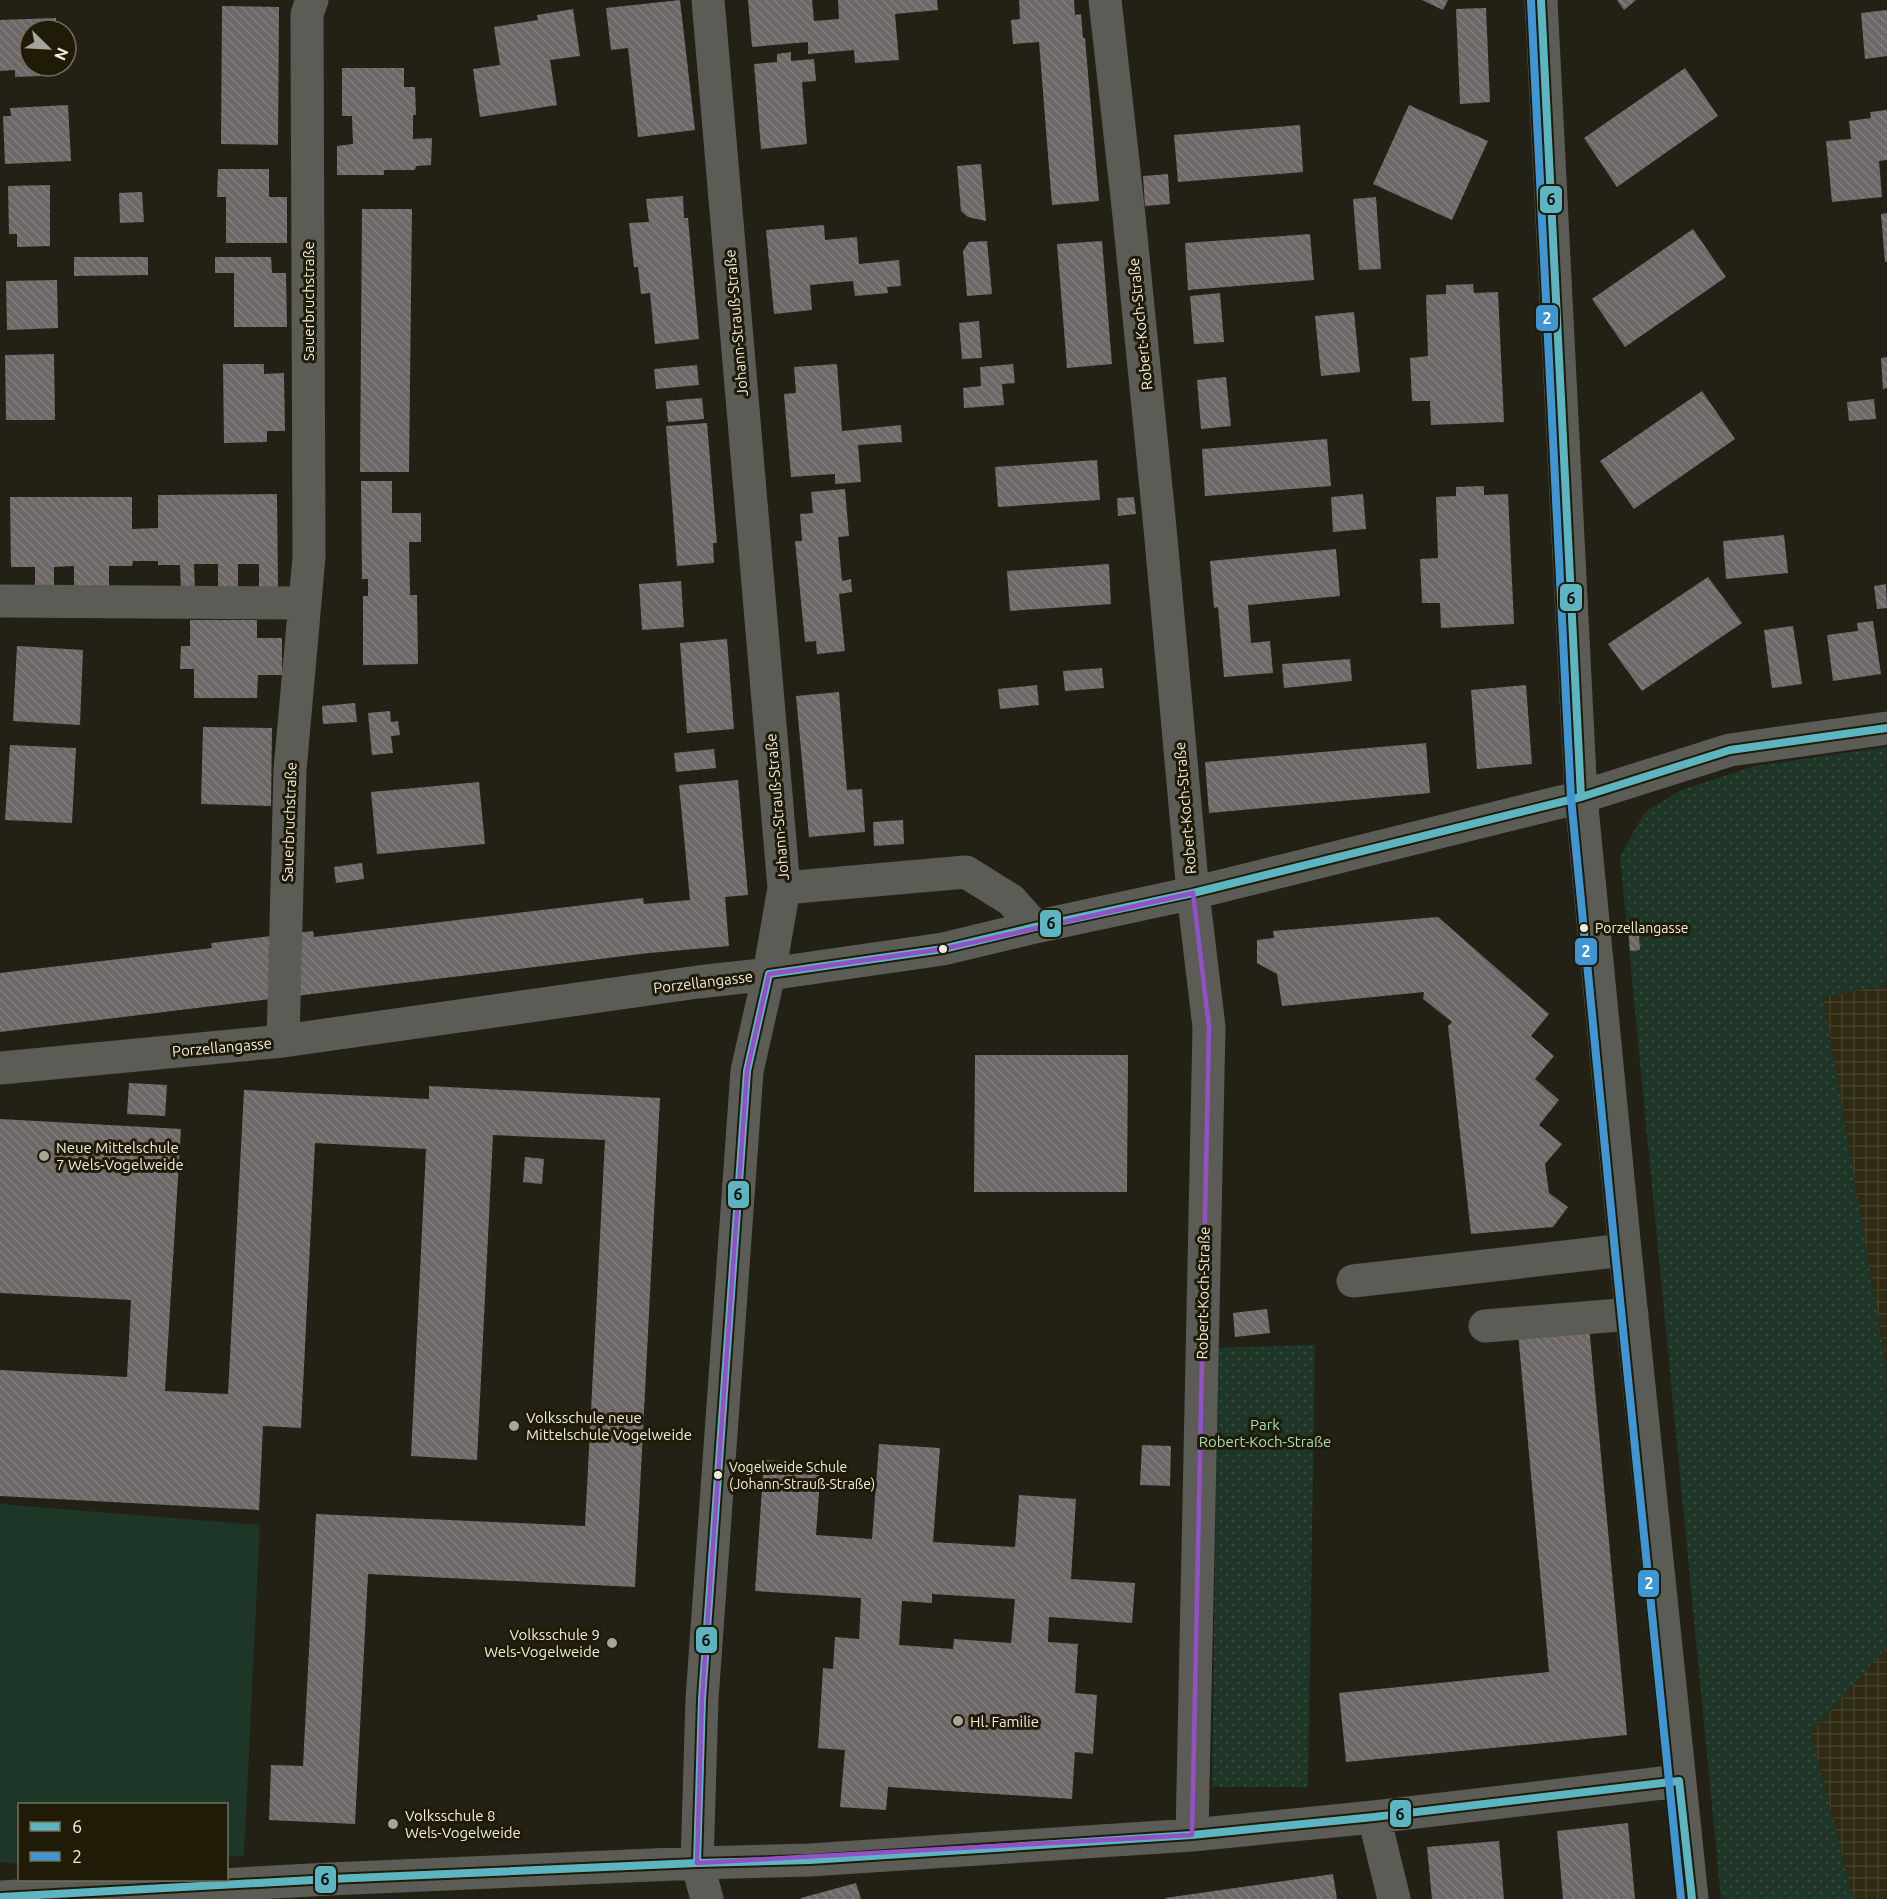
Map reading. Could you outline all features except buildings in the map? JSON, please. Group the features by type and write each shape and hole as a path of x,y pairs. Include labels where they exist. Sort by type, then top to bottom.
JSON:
{"street":[{"name":"Sauerbruchstraße","path":"283,1041 290,770 309,557 307,14 312,0"},
{"name":"Johann-Strauß-Straße","path":"707,1899 698,1863 702,1699 747,1071 769,974 784,888 708,0"},
{"name":"Robert-Koch-Straße","path":"1105,0 1160,528 1193,893 1209,1027 1192,1834"},
{"path":"1541,0 1581,797 1692,1899"},
{"path":"3,601 305,603"},
{"name":"Porzellangasse","path":"0,1068 283,1041 943,950 1035,927 1193,893 1581,797 1730,750 1887,728"},
{"path":"784,888 966,872 1011,900 1035,927"},
{"path":"1353,1281 1625,1250"},
{"path":"1485,1326 1632,1314"},
{"path":"0,1897 330,1889 698,1863 810,1860 1192,1834 1374,1817 1679,1781"},
{"path":"1374,1817 1394,1899"}],"highlighted area":[{"path":"1193,893 1209,1027 1192,1835 697,1863 702,1699 747,1071 769,974 943,949"}],"shaded area":[{"path":"1887,985 1887,1370 1823,996"},
{"path":"1887,1647 1887,1899 1853,1899 1811,1733"}],"green space":[{"path":"1887,747 1887,985 1823,997 1887,1370 1887,1647 1811,1733 1853,1899 1721,1899 1620,856 1645,812 1681,790 1755,766"},
{"name":"Park Robert-Koch-Straße","path":"1315,1345 1308,1787 1212,1787 1218,1348"},
{"path":"0,1504 260,1525 244,1856 228,1857 228,1803 18,1803 18,1864 0,1862"}],"transit line":[{"name":"6","path":"1541,0 1581,797"},
{"name":"2","path":"1531,1 1571,798 1681,1899"},
{"name":"6","path":"769,974 943,949 1193,893 1581,797 1730,750 1887,728"},
{"name":"6","path":"697,1863 702,1699 747,1071 769,974"},
{"name":"6","path":"1679,1781 1692,1899"},
{"name":"6","path":"0,1897 330,1879 810,1860 1192,1835 1374,1817 1679,1781"}],"place":[{"name":"Porzellangasse","path":"1584,928"},
{"name":"Neue Mittelschule 7 Wels-Vogelweide","path":"44,1156"},
{"name":"Volksschule neue Mittelschule Vogelweide","path":"514,1426"},
{"name":"Vogelweide Schule (Johann-Strauß-Straße)","path":"718,1475"},
{"name":"Volksschule 9 Wels-Vogelweide","path":"612,1643"},
{"name":"Hl. Familie","path":"958,1721"},
{"name":"Volksschule 8 Wels-Vogelweide","path":"393,1824"}]}
